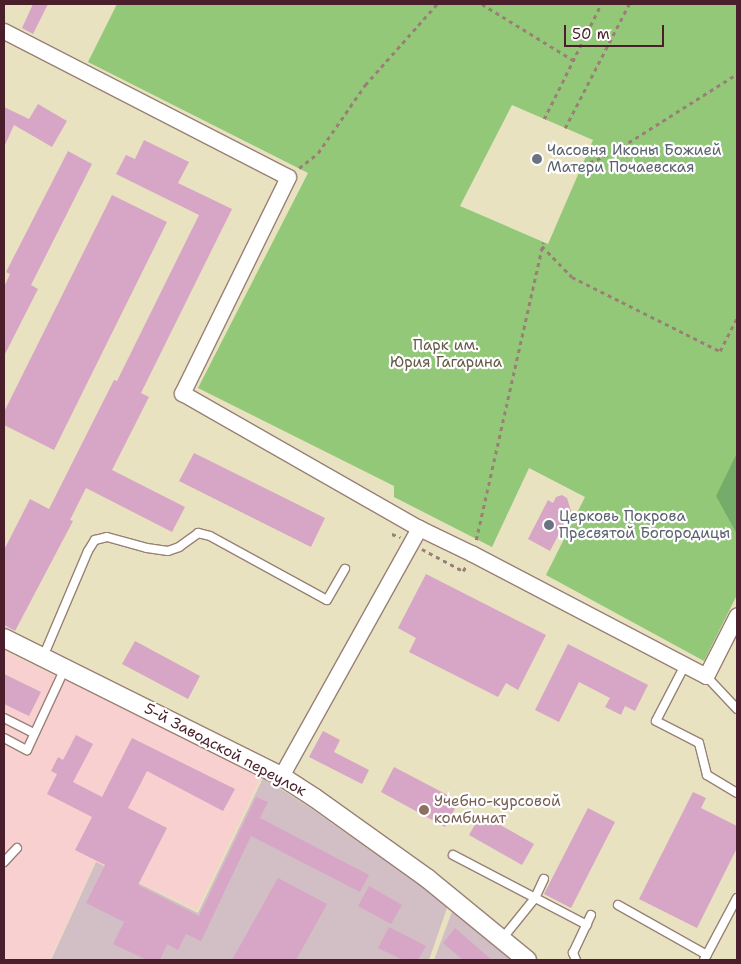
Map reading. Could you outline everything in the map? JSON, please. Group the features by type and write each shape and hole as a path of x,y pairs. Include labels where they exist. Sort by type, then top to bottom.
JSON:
{"street":[{"path":"4,31 288,177 182,393 419,528 706,676 737,615"},
{"path":"281,776 419,528"},
{"name":"5-й Заводской переулок","path":"4,638 281,776 428,879 527,960"}],"lane":[{"path":"43,657 88,551 95,540 107,537 146,548 168,551 198,533 210,536 327,600 345,569"},
{"path":"685,664 656,721 699,743 707,775 737,793"},
{"path":"4,738 28,750 34,733 65,668"},
{"path":"706,676 737,709"},
{"path":"4,718 34,733"},
{"path":"4,862 17,848"},
{"path":"453,855 587,925"},
{"path":"502,940 535,898 544,879"},
{"path":"618,906 705,958 737,898"},
{"path":"576,960 573,953 591,916"}],"path":[{"path":"288,177 318,153 365,84 437,4"},
{"path":"482,4 573,60"},
{"path":"544,119 601,4"},
{"path":"565,128 629,4"},
{"path":"582,166 616,151 737,74"},
{"path":"475,546 543,242"},
{"path":"542,246 572,277 720,351 737,316"},
{"path":"392,534 463,571 468,560"}],"shaded area":[{"path":"4,651 234,762 261,777 197,910 95,862 50,960 4,960"},
{"path":"263,778 309,807 448,905 429,960 51,960 96,862 198,913"},
{"path":"453,909 514,960 434,960"}],"green space":[{"name":"Парк им. Юрия Гагарина","path":"117,4 737,4 737,595 704,661 546,575 585,497 529,468 492,547 394,497 394,486 198,388 308,173 88,62","holes":["512,105 593,140 548,244 460,206"]},
{"path":"737,453 737,534 716,496"}],"building":[{"path":"33,4 48,4 33,34 22,28"},
{"path":"38,104 67,121 52,147 14,125 4,147 4,107 29,119"},
{"path":"144,140 189,162 178,183 232,209 141,393 149,397 112,470 185,507 172,532 86,488 70,520 73,521 15,631 4,625 4,550 30,499 49,509 114,380 117,381 199,215 116,174 126,155 135,159"},
{"path":"68,151 92,164 31,285 38,289 4,356 4,287 10,274 6,272"},
{"path":"112,195 167,222 54,450 4,425 4,412"},
{"path":"194,453 325,518 311,547 179,481"},
{"name":"Церковь Покрова Пресвятой Богородицы","path":"562,495 567,498 571,511 550,551 528,539 548,500 553,503 556,497"},
{"path":"426,574 546,635 518,690 506,683 498,697 409,652 416,638 398,628"},
{"path":"135,641 200,676 188,699 122,664"},
{"path":"568,644 648,685 635,711 625,706 621,715 605,707 610,698 579,682 559,722 535,710"},
{"path":"4,674 41,692 29,716 4,704"},
{"path":"323,731 340,740 334,752 369,770 362,784 309,757"},
{"path":"76,735 93,744 73,782 102,797 132,738 235,789 223,811 147,771 128,808 167,828 138,885 199,916 256,797 268,802 260,818 369,875 360,892 251,836 201,941 186,934 178,950 167,944 160,960 147,960 113,944 124,922 86,903 105,865 75,850 92,817 47,794 57,774 51,771 58,757 63,760"},
{"path":"394,767 459,801 445,827 381,792"},
{"path":"693,792 706,798 701,808 737,826 737,848 697,928 639,899"},
{"path":"588,808 615,822 571,908 544,894"},
{"path":"481,814 534,844 522,865 469,835"},
{"path":"278,878 327,904 296,960 232,960"},
{"path":"369,886 402,905 391,924 358,906"},
{"path":"389,927 426,946 418,960 403,960 378,948"},
{"path":"455,928 492,960 463,960 443,943"}],"place":[{"name":"Часовня Иконы Божией Матери Почаевская","path":"537,159"},
{"name":"Церковь Покрова Пресвятой Богородицы","path":"549,525"},
{"name":"Учебно-курсовой комбинат","path":"424,810"}]}
